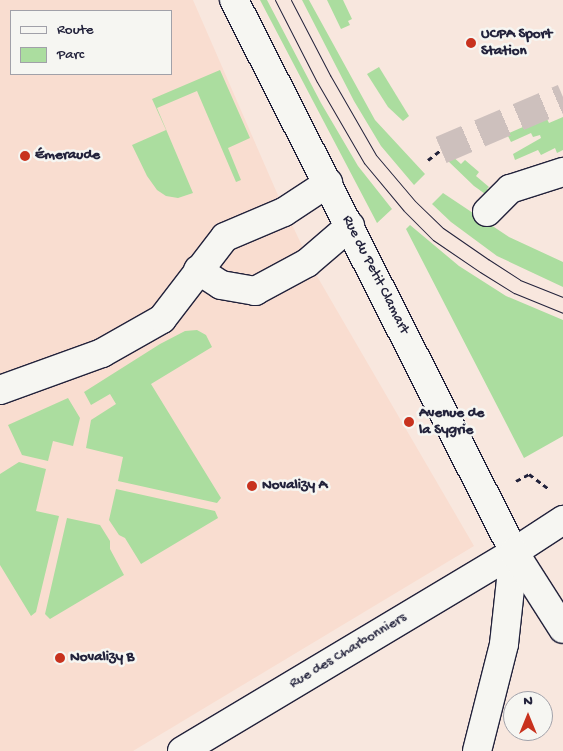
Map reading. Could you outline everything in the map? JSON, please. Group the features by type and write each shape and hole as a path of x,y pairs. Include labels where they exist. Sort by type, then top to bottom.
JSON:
{"street":[{"name":"Rue du Petit Clamart","path":"234,0 514,552 563,629"},
{"path":"487,212 510,189 563,172"},
{"path":"0,390 102,352 162,319 225,237 284,212 328,183"},
{"path":"198,270 221,286 255,291 307,263 350,226"},
{"name":"Rue des Charbonniers","path":"182,751 514,552 563,520"},
{"path":"477,751 504,644 514,552"}],"path":[{"path":"428,160 441,150"}],"shaded area":[{"path":"0,0 193,0 277,193 314,271 474,546 133,751 0,751"}],"green space":[{"path":"260,0 267,0 321,103 358,166 392,209 377,223"},
{"path":"302,0 309,0 375,120 425,174 414,185 381,146 354,101"},
{"path":"327,0 343,0 352,19 348,21 350,25 341,29"},
{"path":"379,67 409,116 403,121 388,107 367,74"},
{"path":"220,70 250,138 228,148 241,180 236,182 197,91 157,108 193,193 178,198 166,196 157,190 147,176 132,145 166,130 152,99"},
{"path":"546,117 549,123 563,117 563,150 557,153 555,148 541,155 538,150 515,160 513,154 541,138 540,135 533,137 531,133 511,142 507,134"},
{"path":"451,155 461,164 465,160 479,172 476,176 492,192 488,196 474,186 447,160"},
{"path":"443,193 509,237 563,262 563,287 497,256 451,222 432,204"},
{"path":"410,225 459,266 506,296 563,320 563,436 524,458 406,229"},
{"path":"197,330 206,335 212,347 151,384 221,498 217,503 118,481 123,457 86,448 91,420 116,404 110,394 91,405 84,392 160,344 185,331"},
{"path":"68,398 80,418 73,446 53,441 48,461 22,455 8,425"},
{"path":"19,462 46,469 36,511 59,516 36,612 31,616 0,565 0,474"},
{"path":"116,489 215,511 218,518 141,564 125,538 119,535 109,520"},
{"path":"67,518 100,525 110,541 110,549 124,575 50,619 45,614"}],"tunnel":[{"path":"441,150 563,98"}],"tram line":[{"path":"275,0 317,82 364,163 404,211 433,240 480,272 514,293 563,313"},
{"path":"291,0 330,75 376,155 415,201 443,228 520,280 563,297"}],"place":[{"name":"UCPA Sport Station","path":"471,43"},
{"name":"Émeraude","path":"25,156"},
{"name":"Avenue de la Sygrie","path":"409,422"},
{"name":"Novalizy A","path":"252,486"},
{"name":"Novalizy B","path":"60,658"}]}
